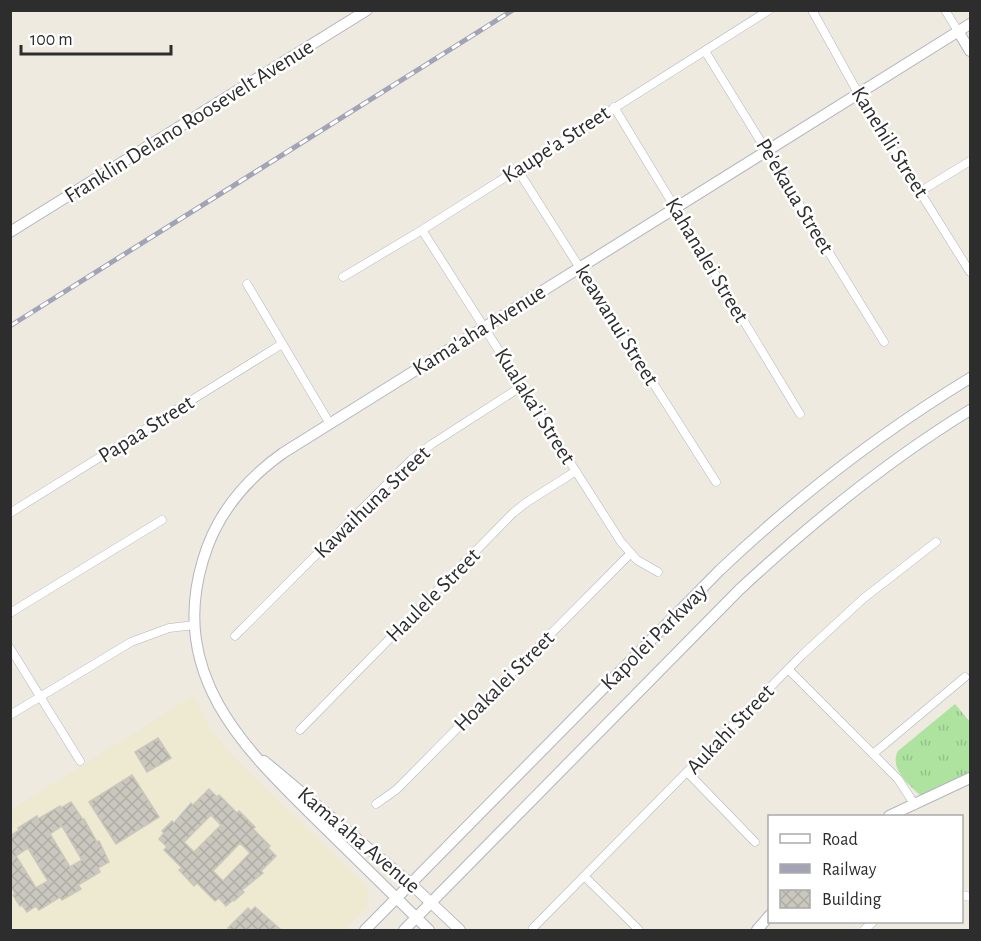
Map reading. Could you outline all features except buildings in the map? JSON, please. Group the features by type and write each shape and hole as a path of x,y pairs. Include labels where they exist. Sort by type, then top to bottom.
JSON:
{"main road":[{"name":"Franklin Delano Roosevelt Avenue","path":"10,231 367,10"},
{"name":"Kama'aha Avenue","path":"429,930 268,773 231,728 214,699 202,667 195,625 195,600 200,568 211,537 226,509 246,484 270,462 970,24"},
{"path":"958,31 970,51"},
{"name":"Kapolei Parkway","path":"365,930 755,537 810,490 866,447 970,378"},
{"name":"Kapolei Parkway","path":"404,930 739,590 818,519 883,469 970,410"},
{"name":"Kama'aha Avenue","path":"254,754 274,768 411,884 460,930"},
{"path":"891,815 970,778"},
{"path":"749,930 763,923"}],"street":[{"name":"Kaupe'a Street","path":"344,277 769,10"},
{"name":"Kanehili Street","path":"812,10 858,93 970,272"},
{"path":"945,10 958,31"},
{"name":"Pe'ekaua Street","path":"705,51 884,342"},
{"name":"Kahanalei Street","path":"614,107 800,414"},
{"path":"921,191 970,161"},
{"name":"keawanui Street","path":"517,169 717,482"},
{"name":"Kualaka'i Street","path":"422,230 630,554 658,572"},
{"path":"246,284 330,424"},
{"name":"Papaa Street","path":"10,513 282,344"},
{"name":"Kawaihuna Street","path":"236,636 411,460 522,386"},
{"name":"Haulele Street","path":"300,730 513,513 576,471"},
{"path":"10,613 162,520"},
{"name":"Aukahi Street","path":"533,928 788,669 864,598 936,542"},
{"name":"Hoakalei Street","path":"376,804 396,790 630,554"},
{"path":"10,715 131,642 169,628 195,625"},
{"path":"10,648 80,761"},
{"path":"788,669 903,785 915,805"},
{"path":"873,754 965,677"},
{"path":"688,773 755,842"},
{"path":"585,877 639,930"}],"shaded area":[{"path":"193,696 212,731 232,755 368,888 367,908 345,930 11,930 11,810"}],"green space":[{"path":"955,704 970,722 970,778 924,796 920,795 905,781 898,769 896,757 898,751"}],"railway":[{"path":"10,326 513,10"}]}
